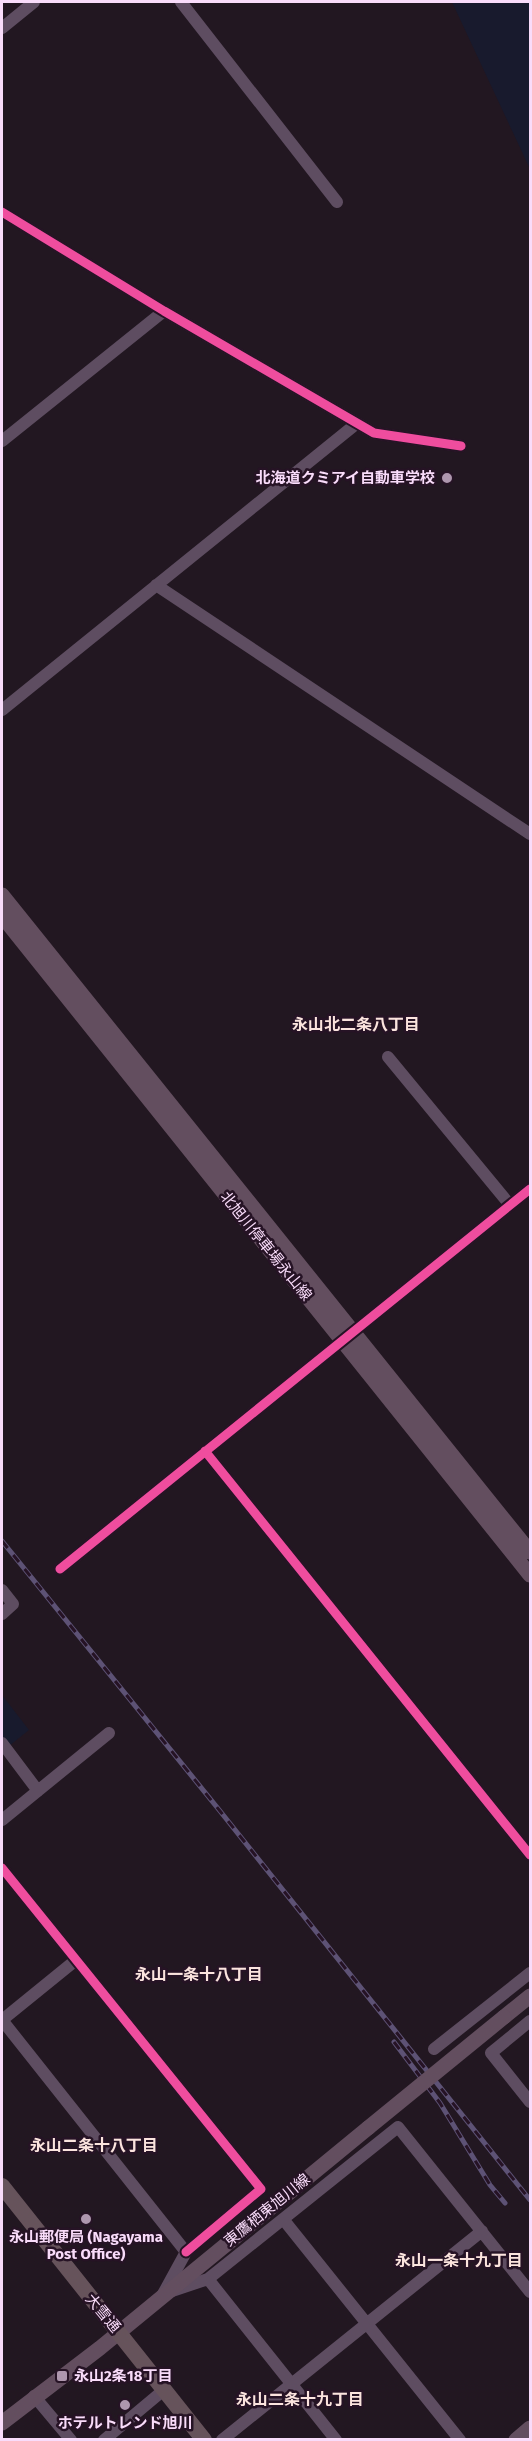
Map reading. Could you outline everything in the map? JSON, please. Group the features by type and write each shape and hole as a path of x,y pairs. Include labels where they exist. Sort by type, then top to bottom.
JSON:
{"highway":[{"name":"大雪通","path":"2,2186 204,2439"}],"main road":[{"name":"北旭川停車場永山線","path":"2,895 531,1575"},
{"name":"北旭川停車場永山線","path":"2,916 347,1337 531,1552"},
{"name":"東鷹栖東旭川線","path":"2,2423 531,1996"},
{"path":"516,2439 531,2428"}],"street":[{"path":"2,28 34,2"},
{"path":"181,2 337,202"},
{"path":"2,212 356,424 374,433 461,446"},
{"path":"2,441 164,311"},
{"path":"2,710 356,424"},
{"path":"156,585 531,834"},
{"path":"388,1057 510,1205"},
{"path":"60,1569 531,1189"},
{"path":"205,1451 531,1855"},
{"path":"2,1590 13,1604 2,1614"},
{"path":"2,1820 109,1733"},
{"path":"2,1743 38,1791"},
{"path":"2,1868 261,2189 186,2252 163,2295"},
{"path":"76,1960 2,2020 186,2252"},
{"path":"434,2049 531,1973"},
{"path":"531,2021 491,2054 531,2102"},
{"path":"163,2295 208,2280 398,2127 531,2292"},
{"path":"283,2219 460,2439"},
{"path":"222,2439 482,2231"},
{"path":"208,2280 336,2439"},
{"path":"104,2439 165,2389"},
{"path":"34,2396 71,2439"}],"shaded area":[{"path":"452,2 530,2 530,169"},
{"path":"2,1695 29,1730 9,1746 2,1736"}],"railway":[{"path":"2,1541 530,2200"},
{"path":"394,2042 440,2103 490,2185 505,2203"}],"cycle path":[{"path":"2,212 164,311 374,433 461,446"},
{"path":"60,1569 530,1189"},
{"path":"205,1451 530,1855"},
{"path":"2,1868 261,2189 186,2252"}],"place":[{"name":"北海道クミアイ自動車学校","path":"447,478"},
{"name":"永山郵便局 (Nagayama Post Office)","path":"86,2219"},
{"name":"永山2条18丁目","path":"62,2376"},
{"name":"ホテルトレンド旭川","path":"125,2405"}],"district":[{"name":"永山北二条八丁目","path":"356,1024"},
{"name":"永山一条十八丁目","path":"199,1974"},
{"name":"永山二条十八丁目","path":"94,2145"},
{"name":"永山一条十九丁目","path":"459,2260"},
{"name":"永山二条十九丁目","path":"300,2399"}]}
